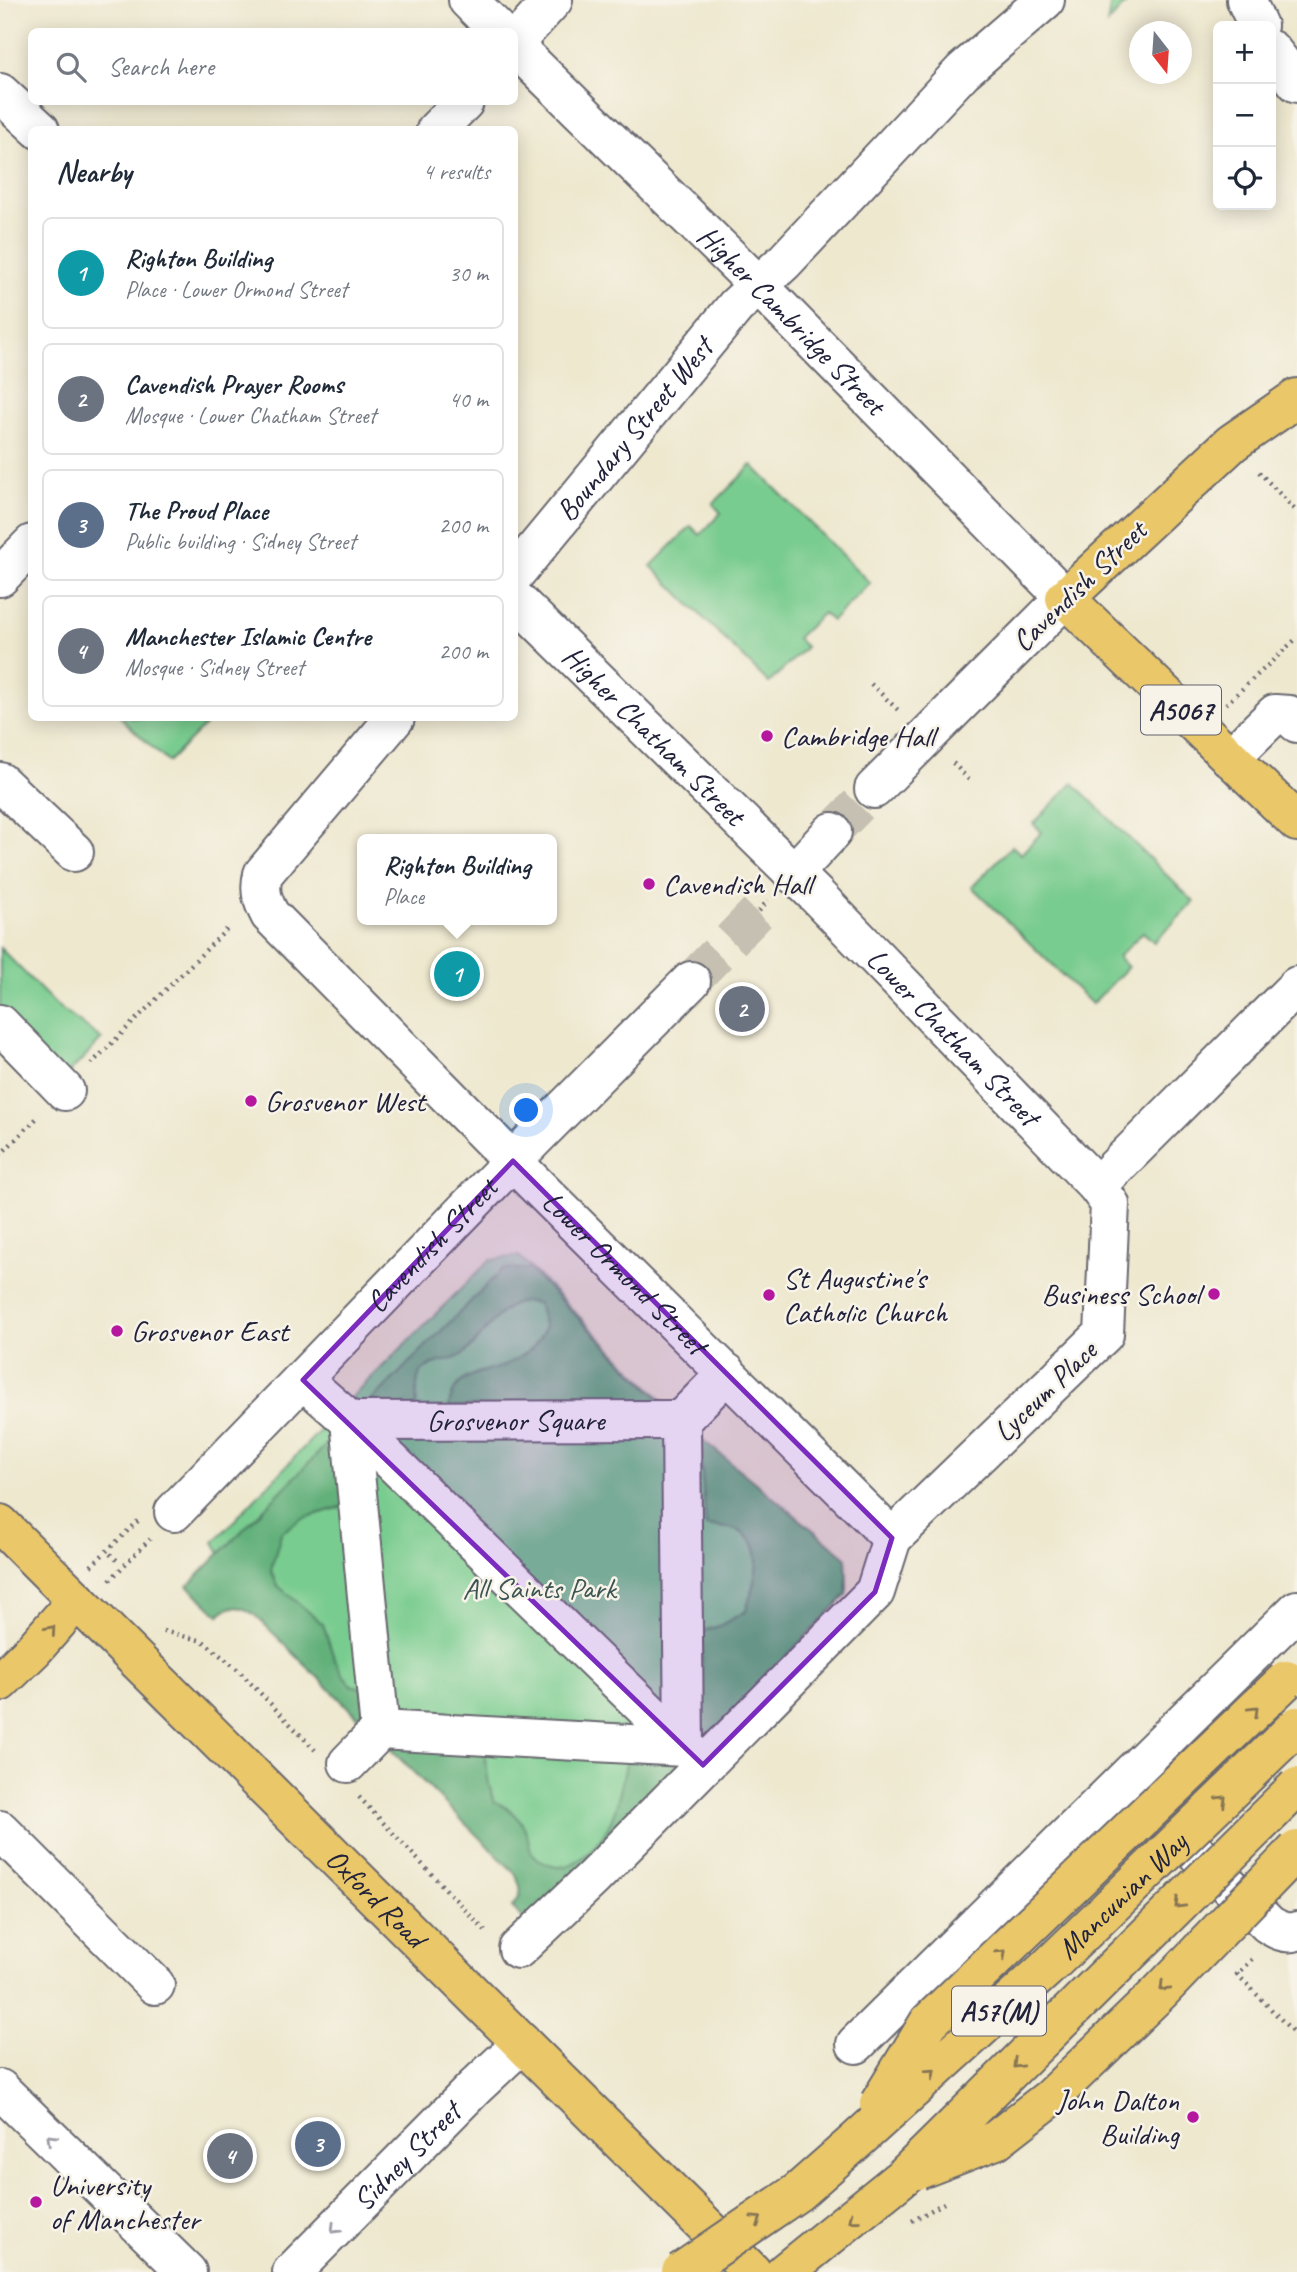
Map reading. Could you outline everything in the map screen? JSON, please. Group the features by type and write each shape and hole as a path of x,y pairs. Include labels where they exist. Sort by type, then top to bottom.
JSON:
{"main road":[{"name":"Cavendish Street","path":"1065,598 1232,443 1297,398"},
{"name":"A5067","path":"1065,598 1297,822"},
{"name":"Oxford Road","path":"0,1524 88,1586 522,2043 752,2272"},
{"path":"0,1682 34,1650 88,1586"},
{"name":"A57(M)","path":"856,2141 929,2022 1292,1675"},
{"name":"Mancunian Way","path":"681,2272 798,2192 856,2141 1046,1969 1297,1726"},
{"name":"Mancunian Way","path":"785,2272 905,2175 1297,1787"},
{"name":"A57(M)","path":"905,2175 996,2140 1051,2098 1160,1992 1297,1850"}],"street":[{"path":"468,0 496,28"},
{"path":"518,40 553,0"},
{"name":"Boundary Street West","path":"518,570 736,306 784,262 963,71 1045,0"},
{"path":"1246,0 1256,21"},
{"name":"Higher Cambridge Street","path":"518,49 759,286 1065,598"},
{"path":"1276,56 1297,83"},
{"path":"0,93 37,126"},
{"path":"440,126 461,105"},
{"path":"0,577 28,548"},
{"name":"Cavendish Street","path":"874,789 1065,598"},
{"name":"Higher Chatham Street","path":"518,602 793,874"},
{"path":"1230,758 1275,714 1289,715 1297,723"},
{"name":"Lower Ormond Street","path":"392,721 263,874 260,887 262,901 271,915 513,1161 892,1538"},
{"path":"0,782 74,852"},
{"path":"793,874 832,832"},
{"name":"Lower Chatham Street","path":"793,874 1104,1195"},
{"name":"Cavendish Street","path":"157,1524 303,1380 513,1161 691,981"},
{"path":"1104,1195 1297,986"},
{"path":"0,1024 65,1091"},
{"name":"Lyceum Place","path":"892,1538 1104,1334 1104,1195"},
{"path":"694,1756 681,1420 727,1373"},
{"name":"Grosvenor Square","path":"303,1380 350,1421 694,1756"},
{"name":"Grosvenor Square","path":"350,1421 681,1420"},
{"path":"348,1763 380,1730 350,1421"},
{"path":"518,1949 593,1878 694,1756 875,1592 892,1538"},
{"path":"856,2044 1297,1610"},
{"path":"380,1730 694,1756"},
{"path":"1123,1780 1263,1919 1288,1931"},
{"path":"0,1830 155,1985"},
{"name":"Sidney Street","path":"292,2272 522,2043"},
{"path":"0,2089 187,2272"}],"path":[{"path":"1259,472 1297,512"},
{"path":"1199,728 1297,638"},
{"path":"0,1155 227,929"},
{"path":"138,1521 157,1524 153,1536 88,1586 138,1521"},
{"path":"110,1554 119,1562"},
{"path":"1288,1931 1237,1974 1297,2036"}],"highlighted area":[{"path":"513,1161 892,1538 875,1592 703,1765 303,1380"}],"green space":[{"path":"1111,0 1129,0 1107,24"},
{"path":"752,465 870,583 832,621 823,613 797,638 806,647 769,683 651,566 691,526 700,535 721,513 713,504"},
{"path":"124,721 209,721 168,762"},
{"path":"1073,783 1194,902 1154,942 1143,932 1118,957 1128,967 1092,1004 972,887 1012,846 1021,854 1042,832 1033,824"},
{"path":"0,948 56,1005 102,1039 64,1078 0,1010"},
{"name":"All Saints Park","path":"519,1256 699,1437 846,1557 847,1594 526,1921 512,1907 519,1899 521,1891 515,1873 255,1615 232,1607 219,1615 188,1586 220,1553 214,1542 346,1403 490,1260"},
{"path":"503,1269 529,1269 663,1402 449,1407 457,1386 462,1381 512,1361 536,1343 545,1328 538,1303 524,1302 504,1310 462,1355 426,1367 417,1384 416,1408 361,1411"},
{"path":"338,1433 344,1506 301,1519 281,1533 271,1570 277,1585 323,1624 334,1658 343,1675 352,1685 362,1688 364,1722 255,1615 232,1607 219,1615 188,1586"},
{"path":"699,1437 846,1557 847,1594 698,1749 703,1631 719,1626 746,1611 757,1564 752,1543 745,1535 733,1529 706,1526"},
{"path":"383,1741 484,1752 489,1785 495,1802 519,1819 534,1854 555,1867 571,1865 598,1843 615,1811 627,1760 686,1763 526,1921 512,1907 519,1899 521,1891 515,1873"}],"tunnel":[{"path":"832,832 874,789"},
{"path":"691,981 759,911"}],"place":[{"name":"Cambridge Hall","path":"767,736"},
{"name":"Cavendish Hall","path":"649,884"},
{"name":"Righton Building","path":"457,974"},
{"name":"Cavendish Prayer Rooms","path":"742,1009"},
{"name":"Grosvenor West","path":"251,1101"},
{"name":"Business School","path":"1214,1294"},
{"name":"St Augustine's Catholic Church","path":"769,1295"},
{"name":"Grosvenor East","path":"117,1331"},
{"name":"John Dalton Building","path":"1193,2117"},
{"name":"The Proud Place","path":"318,2144"},
{"name":"Manchester Islamic Centre","path":"230,2156"},
{"name":"University of Manchester","path":"36,2202"}]}
